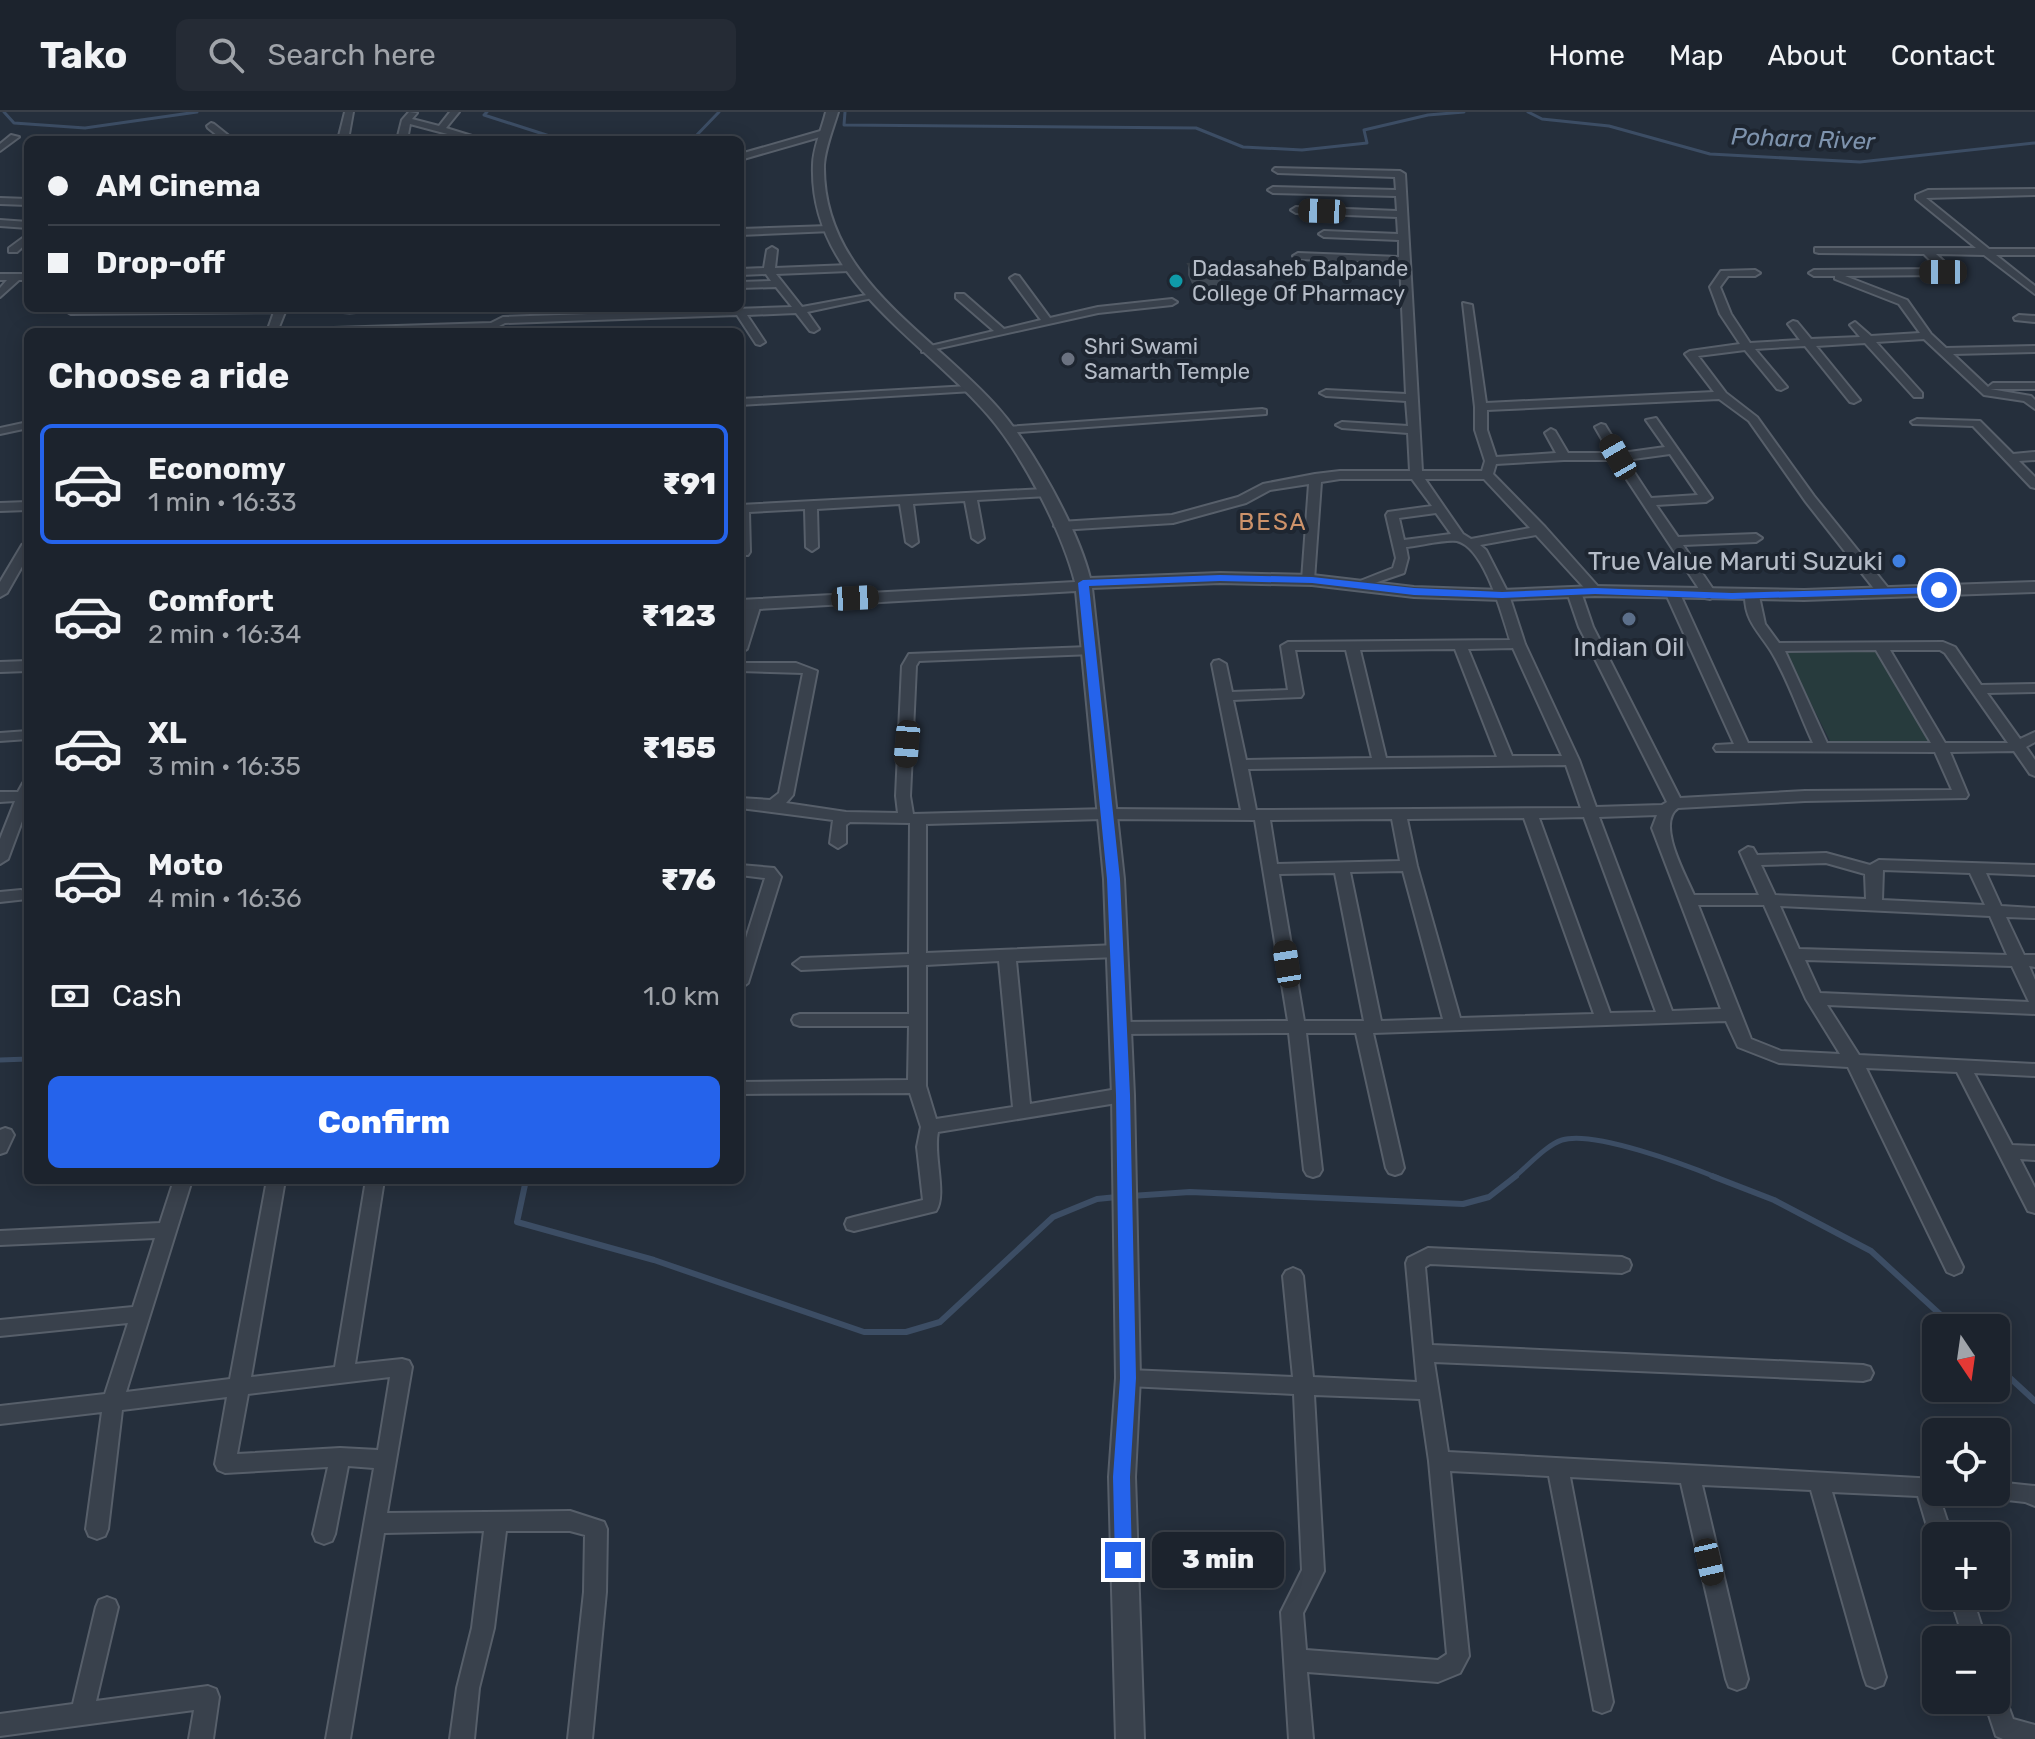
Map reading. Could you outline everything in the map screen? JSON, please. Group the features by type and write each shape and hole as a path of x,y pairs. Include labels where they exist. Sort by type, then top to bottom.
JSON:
{"street":[{"path":"344,136 349,112"},
{"path":"441,129 455,112"},
{"path":"832,112 824,131 817,173 829,229 849,268 872,297 969,389 1024,452 1060,526 1083,585 1108,815 1123,1095 1128,1378 1122,1477 1130,1739"},
{"path":"403,136 410,116 466,136"},
{"path":"211,126 224,136"},
{"path":"744,156 824,131"},
{"path":"0,148 14,137"},
{"path":"1278,170 1400,174 1416,475 1464,540 1480,550 1502,595 1518,644 1572,760 1592,812 1602,850 1667,1019"},
{"path":"1273,190 1400,193"},
{"path":"2035,192 1919,195 2035,291"},
{"path":"0,201 24,202"},
{"path":"1296,210 1400,214"},
{"path":"0,223 24,225"},
{"path":"744,232 829,229"},
{"path":"1324,234 1401,237"},
{"path":"13,250 24,240"},
{"path":"772,250 769,271 814,329"},
{"path":"1819,250 2035,252"},
{"path":"1925,250 1945,267 1943,272 1819,273 1903,302 1927,336 1988,393 2027,398 2035,406"},
{"path":"1298,256 1403,260"},
{"path":"744,272 849,268"},
{"path":"1755,273 1725,273 1715,287 1724,315 1781,387"},
{"path":"2013,274 2035,277"},
{"path":"0,277 22,277"},
{"path":"0,294 22,277"},
{"path":"1015,278 1047,321"},
{"path":"744,285 779,284"},
{"path":"960,296 1002,332"},
{"path":"744,312 799,310 872,297"},
{"path":"926,350 1098,310 1172,302"},
{"path":"1467,305 1481,407 1481,430 1489,468 1595,591"},
{"path":"494,328 503,320 530,314 581,317 740,312 760,342"},
{"path":"639,328 644,315"},
{"path":"578,328 581,317"},
{"path":"2019,318 2035,319"},
{"path":"1793,324 1854,400"},
{"path":"1855,325 1918,395"},
{"path":"1884,592 1810,499 1753,419 1722,395 1690,354 1750,346 1927,336"},
{"path":"1946,351 2035,349"},
{"path":"1980,386 2035,386"},
{"path":"744,402 969,389"},
{"path":"1326,393 1412,398"},
{"path":"1481,407 1722,395"},
{"path":"1007,430 1262,412"},
{"path":"1647,502 1706,498 1652,420"},
{"path":"1917,422 1976,423 2035,484"},
{"path":"1342,425 1414,430"},
{"path":"0,431 24,426"},
{"path":"1601,427 1710,595"},
{"path":"1551,433 1564,456"},
{"path":"1060,526 1173,519 1219,508 1267,487 1315,478 1416,475 1564,456 1618,457 1673,450"},
{"path":"2011,458 2035,456"},
{"path":"1308,580 1315,478"},
{"path":"744,509 1044,493"},
{"path":"970,497 978,538"},
{"path":"906,500 912,542"},
{"path":"811,505 812,547"},
{"path":"0,507 24,506"},
{"path":"1357,585 1399,570 1402,558 1392,515 1439,509"},
{"path":"1399,544 1541,530"},
{"path":"1676,541 1756,538"},
{"path":"0,593 24,552"},
{"path":"747,605 1220,578 1308,580 1414,592 1502,595 1595,591 1752,596 2034,589"},
{"path":"1574,592 1586,627 1670,806 1660,828 1744,1043 1757,1051 1779,1057 2035,1070"},
{"path":"1673,594 1743,748"},
{"path":"1752,596 1755,617 1768,641 1776,647 1822,747"},
{"path":"1226,696 1296,694 1288,646 1518,644"},
{"path":"1352,645 1380,762"},
{"path":"1460,645 1506,760"},
{"path":"1776,647 1943,646 1950,650 2035,771"},
{"path":"744,803 776,803 804,814 912,818 1592,812 1805,796 1961,795 1940,746 1881,647"},
{"path":"854,1224 929,1206 932,1202 926,1147 930,1127 917,1086 915,1020 920,958 912,818 903,796 909,666 914,657 1089,651"},
{"path":"1219,664 1240,765 1271,869 1297,1027 1313,1170"},
{"path":"0,667 24,666"},
{"path":"744,667 796,667 810,671 786,795 776,803"},
{"path":"1976,689 2035,688"},
{"path":"0,737 24,735"},
{"path":"1721,748 2016,745 2035,736"},
{"path":"1240,765 1572,760"},
{"path":"0,797 24,791"},
{"path":"0,859 24,796"},
{"path":"1398,812 1409,866 1453,1024"},
{"path":"1529,812 1605,1021"},
{"path":"838,843 839,823 846,817"},
{"path":"1873,871 1826,858 1750,856 1814,999 1854,1061 1954,1267"},
{"path":"1874,906 1873,871 1879,865 2035,870"},
{"path":"1271,869 1409,866"},
{"path":"1976,868 2035,998"},
{"path":"1342,869 1395,1168"},
{"path":"744,870 769,872 773,877 744,970"},
{"path":"0,897 21,895"},
{"path":"1690,900 1768,900 2035,913"},
{"path":"801,964 1117,951"},
{"path":"1793,954 2035,961"},
{"path":"1007,955 1022,1113"},
{"path":"1814,999 2035,1008"},
{"path":"1120,1028 1368,1027 1732,1015"},
{"path":"800,1020 915,1020"},
{"path":"1962,1066 2035,1206"},
{"path":"744,1088 917,1086"},
{"path":"930,1127 1123,1095"},
{"path":"2007,1152 2035,1153"},
{"path":"97,1529 113,1402 182,1184"},
{"path":"275,1184 225,1464 340,1457 386,1459"},
{"path":"344,1374 374,1184"},
{"path":"0,1238 167,1230"},
{"path":"1296,1660 1438,1671 1452,1665 1458,1656 1415,1263 1428,1256 1622,1265"},
{"path":"1293,1276 1304,1386 1313,1571 1292,1612 1301,1739"},
{"path":"0,1328 141,1314"},
{"path":"1424,1359 1432,1353 1863,1373"},
{"path":"0,1415 402,1367 338,1739"},
{"path":"1128,1378 1428,1391"},
{"path":"324,1534 340,1457"},
{"path":"1439,1461 1922,1487"},
{"path":"1558,1468 1602,1702"},
{"path":"1689,1475 1737,1679"},
{"path":"1819,1482 1875,1677"},
{"path":"2010,1492 2028,1493 2035,1497"},
{"path":"375,1523 570,1521 596,1529 595,1592 580,1739"},
{"path":"462,1739 468,1688 483,1628 496,1523"},
{"path":"82,1714 107,1607"},
{"path":"0,1725 208,1697 201,1739"},
{"path":"2000,1714 2004,1728 2035,1736"}],"green space":[{"path":"1785,652 1879,652 1929,741 1830,741"}],"building":[{"path":"1214,262 1221,277 1196,278 1188,264"}],"waterway":[{"name":"Pohara River","path":"4,112 14,123 85,128 197,112"},
{"name":"Pohara River","path":"487,112 484,115 550,136"},
{"name":"Pohara River","path":"696,136 719,112"},
{"name":"Pohara River","path":"845,112 844,125 1196,128 1243,147 1302,150 1367,143 1364,130 1428,115 1464,112"},
{"name":"Pohara River","path":"1528,112 1542,119 1609,126 1710,154 1860,162 2035,143"},
{"path":"0,1060 24,1059"},
{"path":"1513,1178 1550,1146 1576,1138 1640,1150 1718,1178"},
{"path":"1131,1196 1190,1192 1463,1204 1489,1197 1516,1176"},
{"path":"1712,1176 1774,1200 1871,1251 1940,1314"},
{"path":"525,1184 517,1222 654,1260 864,1332 906,1332 940,1322 1053,1217 1097,1199 1117,1197"},
{"path":"2010,1378 2035,1401"}],"place":[{"name":"Dadasaheb Balpande College Of Pharmacy","path":"1176,281"},
{"name":"Shri Swami Samarth Temple","path":"1068,359"},
{"name":"True Value Maruti Suzuki","path":"1899,561"},
{"name":"Indian Oil","path":"1629,619"}],"district":[{"name":"BESA","path":"1273,522"}],"route":[{"path":"1123,1560 1122,1477 1128,1378 1123,1095 1114,879 1083,583 1220,578 1312,580 1414,592 1502,595 1635,591 1732,596 1939,590"}]}
